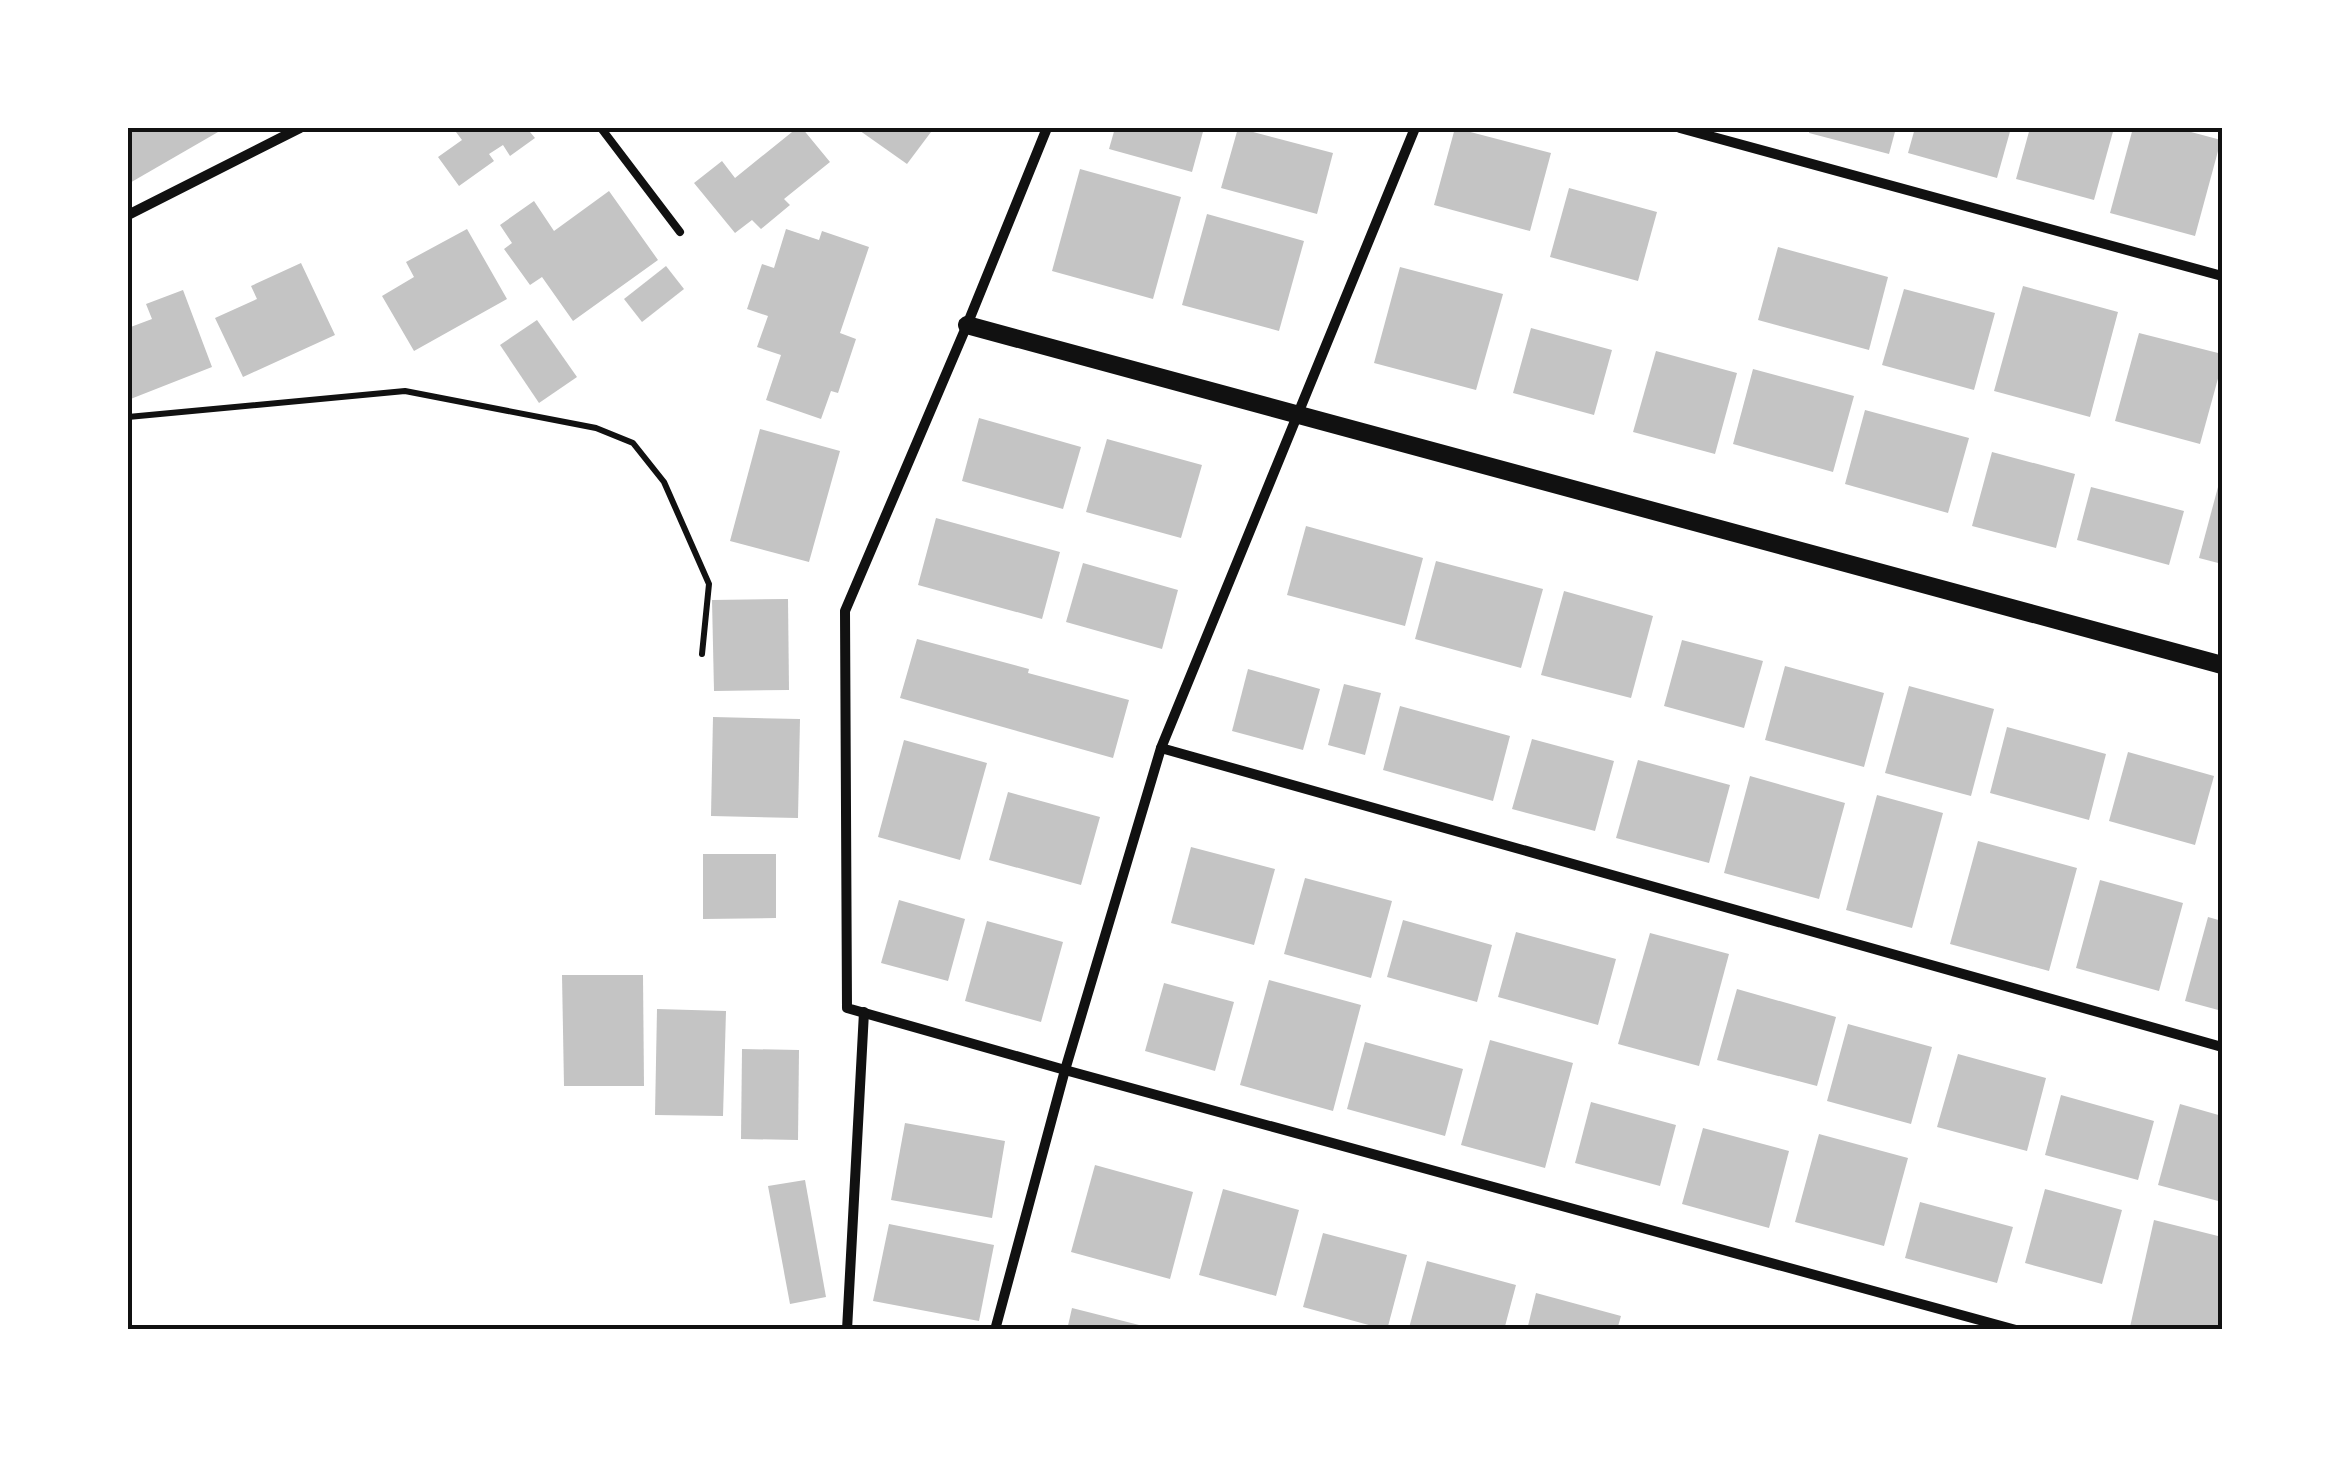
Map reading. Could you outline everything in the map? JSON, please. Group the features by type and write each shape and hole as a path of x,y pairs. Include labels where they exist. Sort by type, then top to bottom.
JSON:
{"street":[{"path":"128,216 300,128"},
{"path":"1046,128 967,325 844,610 848,1008 2016,1330"},
{"path":"995,1330 1065,1070 1161,748 1415,128"},
{"path":"1680,128 2222,276"},
{"path":"967,325 2222,665"},
{"path":"1161,748 2222,1046"},
{"path":"847,1330 864,1012"}],"lane":[{"path":"602,128 680,232"}],"path":[{"path":"128,417 405,392 596,428 632,443 664,482 708,584 702,654"}],"building":[{"path":"128,128 225,128 128,184"},
{"path":"453,128 536,128 530,132 535,138 510,156 503,145 489,154 494,161 459,186 438,157 462,140"},
{"path":"802,128 830,162 784,199 790,205 761,229 752,220 735,233 694,183 722,161 735,178"},
{"path":"856,128 934,128 907,164"},
{"path":"1115,128 1204,128 1192,172 1109,149"},
{"path":"1238,128 1333,153 1317,214 1221,188"},
{"path":"1455,128 1551,153 1530,231 1434,205"},
{"path":"1810,128 1896,128 1889,154 1809,133"},
{"path":"1915,128 2011,128 1997,178 1908,153"},
{"path":"2030,128 2114,128 2094,200 2016,179"},
{"path":"2133,128 2176,128 2221,140 2195,236 2110,213"},
{"path":"1080,169 1181,197 1153,299 1052,271"},
{"path":"1569,188 1657,212 1638,281 1550,257"},
{"path":"609,191 658,260 573,321 542,277 530,285 504,249 512,243 500,225 534,201 554,231"},
{"path":"1207,214 1304,241 1279,331 1182,305"},
{"path":"467,229 507,299 414,351 382,296 414,277 406,262"},
{"path":"786,229 819,240 822,231 869,247 840,333 856,339 838,393 831,391 821,419 766,400 781,355 757,347 768,316 747,309 762,264 774,268"},
{"path":"1778,247 1888,277 1869,350 1758,320"},
{"path":"301,263 335,335 243,377 215,318 257,299 251,286"},
{"path":"666,266 684,289 642,322 624,299"},
{"path":"1400,267 1503,294 1476,390 1374,363"},
{"path":"2023,286 2118,312 2090,417 1994,391"},
{"path":"1904,289 1995,313 1974,390 1882,365"},
{"path":"183,290 212,367 128,400 128,328 152,319 146,304"},
{"path":"537,320 577,377 539,403 500,345"},
{"path":"1531,328 1612,350 1594,415 1513,393"},
{"path":"2139,333 2222,354 2200,444 2115,421"},
{"path":"1656,351 1737,373 1715,454 1633,432"},
{"path":"1753,369 1854,396 1833,472 1733,444"},
{"path":"1865,410 1969,438 1948,513 1845,484"},
{"path":"979,418 1081,447 1063,509 962,481"},
{"path":"760,429 840,451 809,562 730,541"},
{"path":"1107,439 1202,465 1181,538 1086,512"},
{"path":"1992,452 2075,474 2056,548 1972,526"},
{"path":"2091,487 2184,511 2169,565 2077,540"},
{"path":"2218,487 2222,488 2222,564 2199,558"},
{"path":"936,518 1060,552 1042,619 918,585"},
{"path":"1306,526 1423,558 1405,626 1287,595"},
{"path":"1436,561 1543,589 1521,668 1415,639"},
{"path":"1083,563 1178,590 1162,649 1066,622"},
{"path":"1564,591 1653,616 1631,698 1541,675"},
{"path":"788,599 789,690 714,691 712,600"},
{"path":"917,639 1129,700 1113,758 900,698"},
{"path":"1682,640 1763,661 1744,728 1664,706"},
{"path":"1785,666 1884,693 1864,767 1765,740"},
{"path":"1248,669 1320,689 1303,750 1232,731"},
{"path":"1344,684 1381,693 1365,755 1328,745"},
{"path":"1909,686 1994,709 1971,796 1885,773"},
{"path":"1400,706 1510,736 1493,801 1383,770"},
{"path":"713,717 800,719 798,818 711,816"},
{"path":"2007,727 2106,754 2089,820 1990,793"},
{"path":"1532,739 1614,761 1595,831 1512,809"},
{"path":"904,740 987,763 960,860 878,837"},
{"path":"2128,752 2214,776 2195,845 2109,821"},
{"path":"1638,760 1730,785 1709,863 1616,838"},
{"path":"1750,776 1845,803 1819,899 1724,873"},
{"path":"1008,792 1100,817 1081,885 989,860"},
{"path":"1877,795 1943,813 1912,928 1846,910"},
{"path":"1978,841 2077,868 2049,971 1950,944"},
{"path":"1191,847 1275,869 1254,945 1171,923"},
{"path":"703,854 776,854 776,918 703,919"},
{"path":"1305,878 1392,901 1371,978 1284,954"},
{"path":"2100,880 2183,903 2159,991 2076,968"},
{"path":"899,900 965,919 948,981 881,963"},
{"path":"2208,917 2222,921 2222,1011 2185,1001"},
{"path":"1403,920 1492,945 1477,1002 1387,977"},
{"path":"987,921 1063,942 1041,1022 965,1001"},
{"path":"1516,932 1616,959 1598,1025 1498,997"},
{"path":"1650,933 1729,954 1699,1066 1618,1044"},
{"path":"562,975 643,975 644,1086 564,1086"},
{"path":"1269,980 1361,1005 1333,1111 1240,1085"},
{"path":"1164,983 1234,1002 1215,1071 1145,1051"},
{"path":"1737,989 1836,1017 1817,1086 1717,1060"},
{"path":"657,1009 726,1011 723,1116 655,1115"},
{"path":"1848,1024 1932,1047 1911,1124 1827,1101"},
{"path":"1490,1040 1573,1063 1545,1168 1461,1145"},
{"path":"1365,1042 1463,1069 1445,1136 1347,1109"},
{"path":"742,1049 799,1050 798,1140 741,1139"},
{"path":"1958,1054 2046,1078 2027,1151 1937,1127"},
{"path":"2061,1095 2154,1121 2138,1180 2045,1155"},
{"path":"1591,1102 1676,1125 1660,1186 1575,1163"},
{"path":"2180,1104 2222,1116 2222,1202 2158,1185"},
{"path":"905,1123 1005,1141 992,1218 891,1200"},
{"path":"1703,1128 1789,1151 1769,1228 1682,1204"},
{"path":"1819,1134 1908,1158 1884,1246 1795,1222"},
{"path":"1095,1165 1193,1192 1170,1279 1071,1252"},
{"path":"805,1180 826,1297 790,1304 768,1186"},
{"path":"1223,1189 1299,1210 1276,1296 1199,1275"},
{"path":"2045,1189 2122,1210 2102,1284 2025,1263"},
{"path":"1920,1202 2013,1227 1997,1283 1905,1258"},
{"path":"2154,1220 2222,1237 2220,1330 2130,1327"},
{"path":"889,1224 994,1245 979,1321 873,1301"},
{"path":"1323,1233 1407,1255 1387,1330 1303,1307"},
{"path":"1427,1261 1516,1285 1504,1330 1409,1328"},
{"path":"1536,1293 1621,1316 1617,1330 1527,1330"},
{"path":"1072,1308 1151,1328 1151,1330 1067,1330"}]}
